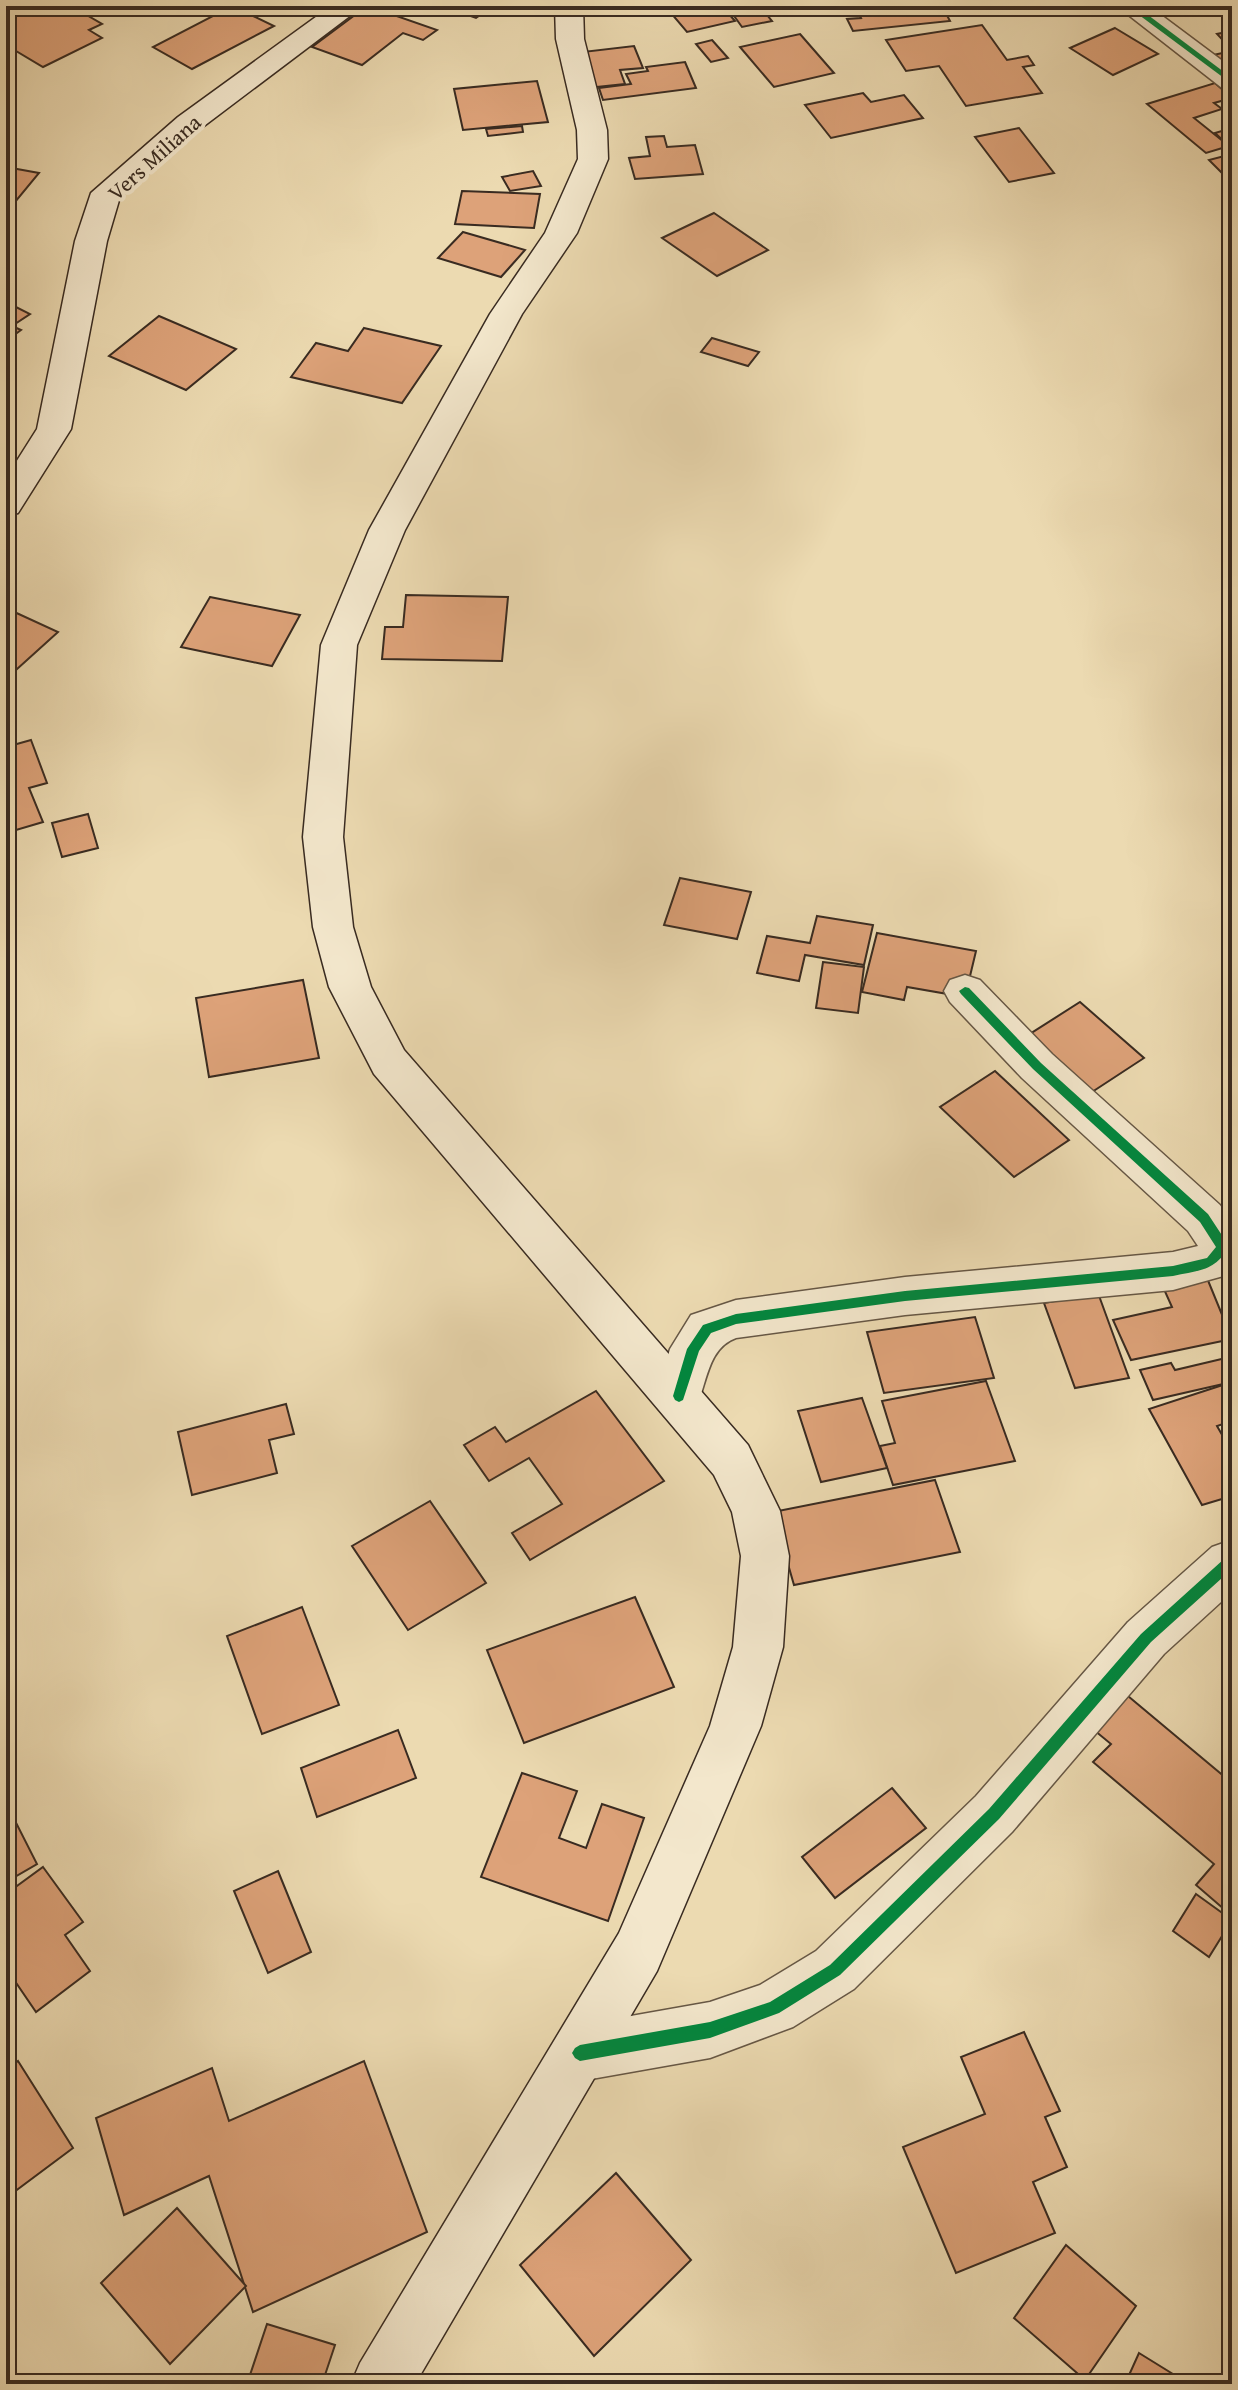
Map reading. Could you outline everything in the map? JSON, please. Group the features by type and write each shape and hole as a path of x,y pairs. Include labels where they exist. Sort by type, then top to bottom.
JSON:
{"main road":[{"name":"Vers Miliana","path":"6,505 54,429 91,241 106,193 189,123 349,6"},
{"path":"381,2384 638,1952 735,1726 758,1647 765,1556 756,1511 731,1460 389,1062 350,987 333,927 323,837 339,645 387,530 506,314 561,233 593,159 592,130 570,39 569,6"},
{"path":"1131,6 1232,82"},
{"path":"679,1396 693,1349 707,1329 736,1319 905,1296 1173,1271 1211,1262 1223,1247 1204,1218 1037,1066 965,991"},
{"path":"580,2053 710,2030 774,2008 835,1970 994,1814 1146,1638 1229,1563"}],"building":[{"path":"36,6 71,6 102,24 89,30 102,38 43,67 6,45 6,20"},
{"path":"232,6 274,26 192,69 153,47"},
{"path":"367,6 437,30 423,40 403,33 362,65 312,47"},
{"path":"442,6 493,6 476,18"},
{"path":"665,6 722,6 735,21 687,32"},
{"path":"727,6 779,7 763,10 772,21 742,27"},
{"path":"855,6 942,6 950,21 853,31 847,19 861,18"},
{"path":"982,25 1007,60 1028,56 1034,65 1023,67 1042,93 966,106 939,66 906,71 886,40"},
{"path":"1115,28 1158,54 1113,75 1070,48"},
{"path":"1232,31 1232,50 1217,34"},
{"path":"800,34 834,73 774,87 740,47"},
{"path":"712,40 728,58 711,62 696,44"},
{"path":"634,46 643,68 620,70 625,84 587,88 574,53"},
{"path":"1232,51 1232,69 1213,55"},
{"path":"685,62 696,88 603,100 599,88 631,84 626,74 648,71 646,67"},
{"path":"537,81 548,122 463,130 454,89"},
{"path":"1215,83 1232,98 1214,103 1222,109 1194,118 1229,146 1206,153 1147,104"},
{"path":"863,93 871,102 904,95 923,118 831,138 805,105"},
{"path":"522,126 523,132 488,136 486,129"},
{"path":"1019,128 1054,173 1009,182 975,137"},
{"path":"1232,128 1232,144 1228,145 1215,133"},
{"path":"664,136 667,147 695,145 703,174 635,179 629,158 650,156 646,137"},
{"path":"1232,154 1232,183 1209,160"},
{"path":"6,167 39,173 6,213"},
{"path":"533,171 541,186 510,191 502,177"},
{"path":"462,191 540,194 534,228 455,224"},
{"path":"714,213 768,250 717,276 662,238"},
{"path":"463,232 525,250 501,277 438,258"},
{"path":"6,302 30,314 12,326 21,330 6,341"},
{"path":"159,316 236,349 186,390 109,356"},
{"path":"364,328 441,346 402,403 291,377 316,343 348,351"},
{"path":"712,338 759,352 748,366 701,352"},
{"path":"406,595 508,597 502,661 382,659 385,627 403,627"},
{"path":"210,597 300,615 272,666 181,647"},
{"path":"10,610 58,632 6,679 6,614"},
{"path":"31,740 47,783 29,788 43,822 6,833 6,747"},
{"path":"88,814 98,848 62,857 52,823"},
{"path":"680,878 751,892 737,939 664,925"},
{"path":"817,916 873,925 864,965 805,955 799,981 757,973 767,936 810,943"},
{"path":"877,933 976,951 965,997 907,987 904,1000 862,992"},
{"path":"823,962 864,967 858,1013 816,1008"},
{"path":"303,980 319,1058 209,1077 196,998"},
{"path":"1080,1002 1144,1058 1066,1109 1003,1051"},
{"path":"995,1071 1069,1140 1014,1177 940,1107"},
{"path":"1207,1278 1232,1339 1131,1360 1113,1320 1172,1307 1163,1287"},
{"path":"1098,1293 1129,1378 1075,1388 1044,1303"},
{"path":"975,1317 994,1378 884,1393 867,1332"},
{"path":"1230,1357 1232,1382 1153,1400 1140,1370 1171,1363 1175,1370"},
{"path":"986,1381 1015,1461 893,1485 880,1446 895,1443 882,1401"},
{"path":"1232,1382 1232,1421 1217,1426 1232,1452 1232,1496 1202,1505 1149,1409"},
{"path":"596,1391 664,1481 530,1560 512,1533 562,1504 529,1458 489,1481 464,1445 495,1427 506,1442"},
{"path":"862,1398 887,1468 821,1482 798,1411"},
{"path":"286,1404 294,1434 269,1440 277,1473 192,1495 178,1432"},
{"path":"935,1480 960,1552 794,1585 773,1512"},
{"path":"430,1501 486,1583 408,1630 352,1546"},
{"path":"635,1597 674,1687 524,1743 487,1650"},
{"path":"302,1607 339,1705 262,1734 227,1636"},
{"path":"1116,1686 1232,1783 1232,1916 1196,1885 1214,1864 1093,1762 1111,1744 1083,1721"},
{"path":"398,1730 416,1778 317,1817 301,1768"},
{"path":"522,1773 577,1791 559,1838 586,1848 602,1804 644,1818 608,1921 481,1877"},
{"path":"892,1788 926,1828 835,1898 802,1857"},
{"path":"6,1803 37,1864 6,1882"},
{"path":"43,1867 83,1922 65,1935 90,1971 36,2012 6,1968 6,1894"},
{"path":"278,1871 311,1952 268,1973 234,1891"},
{"path":"1196,1894 1232,1920 1209,1957 1173,1931"},
{"path":"1024,2032 1060,2111 1045,2117 1067,2167 1033,2182 1055,2233 956,2273 903,2147 985,2114 961,2057"},
{"path":"18,2061 73,2148 6,2198 6,2070"},
{"path":"364,2061 427,2232 253,2312 209,2176 124,2215 96,2118 212,2068 229,2121"},
{"path":"616,2173 691,2260 594,2356 520,2265"},
{"path":"177,2208 246,2286 170,2364 101,2283"},
{"path":"1066,2245 1136,2306 1085,2380 1014,2318"},
{"path":"267,2324 335,2345 322,2384 247,2384"},
{"path":"1139,2353 1189,2384 1125,2384"}],"cycle path":[{"path":"1131,6 1232,82"},
{"path":"679,1396 693,1349 707,1329 736,1319 905,1296 1173,1271 1211,1262 1223,1247 1204,1218 1037,1066 965,991"},
{"path":"580,2053 710,2030 774,2008 835,1970 994,1814 1146,1638 1229,1563"}]}
